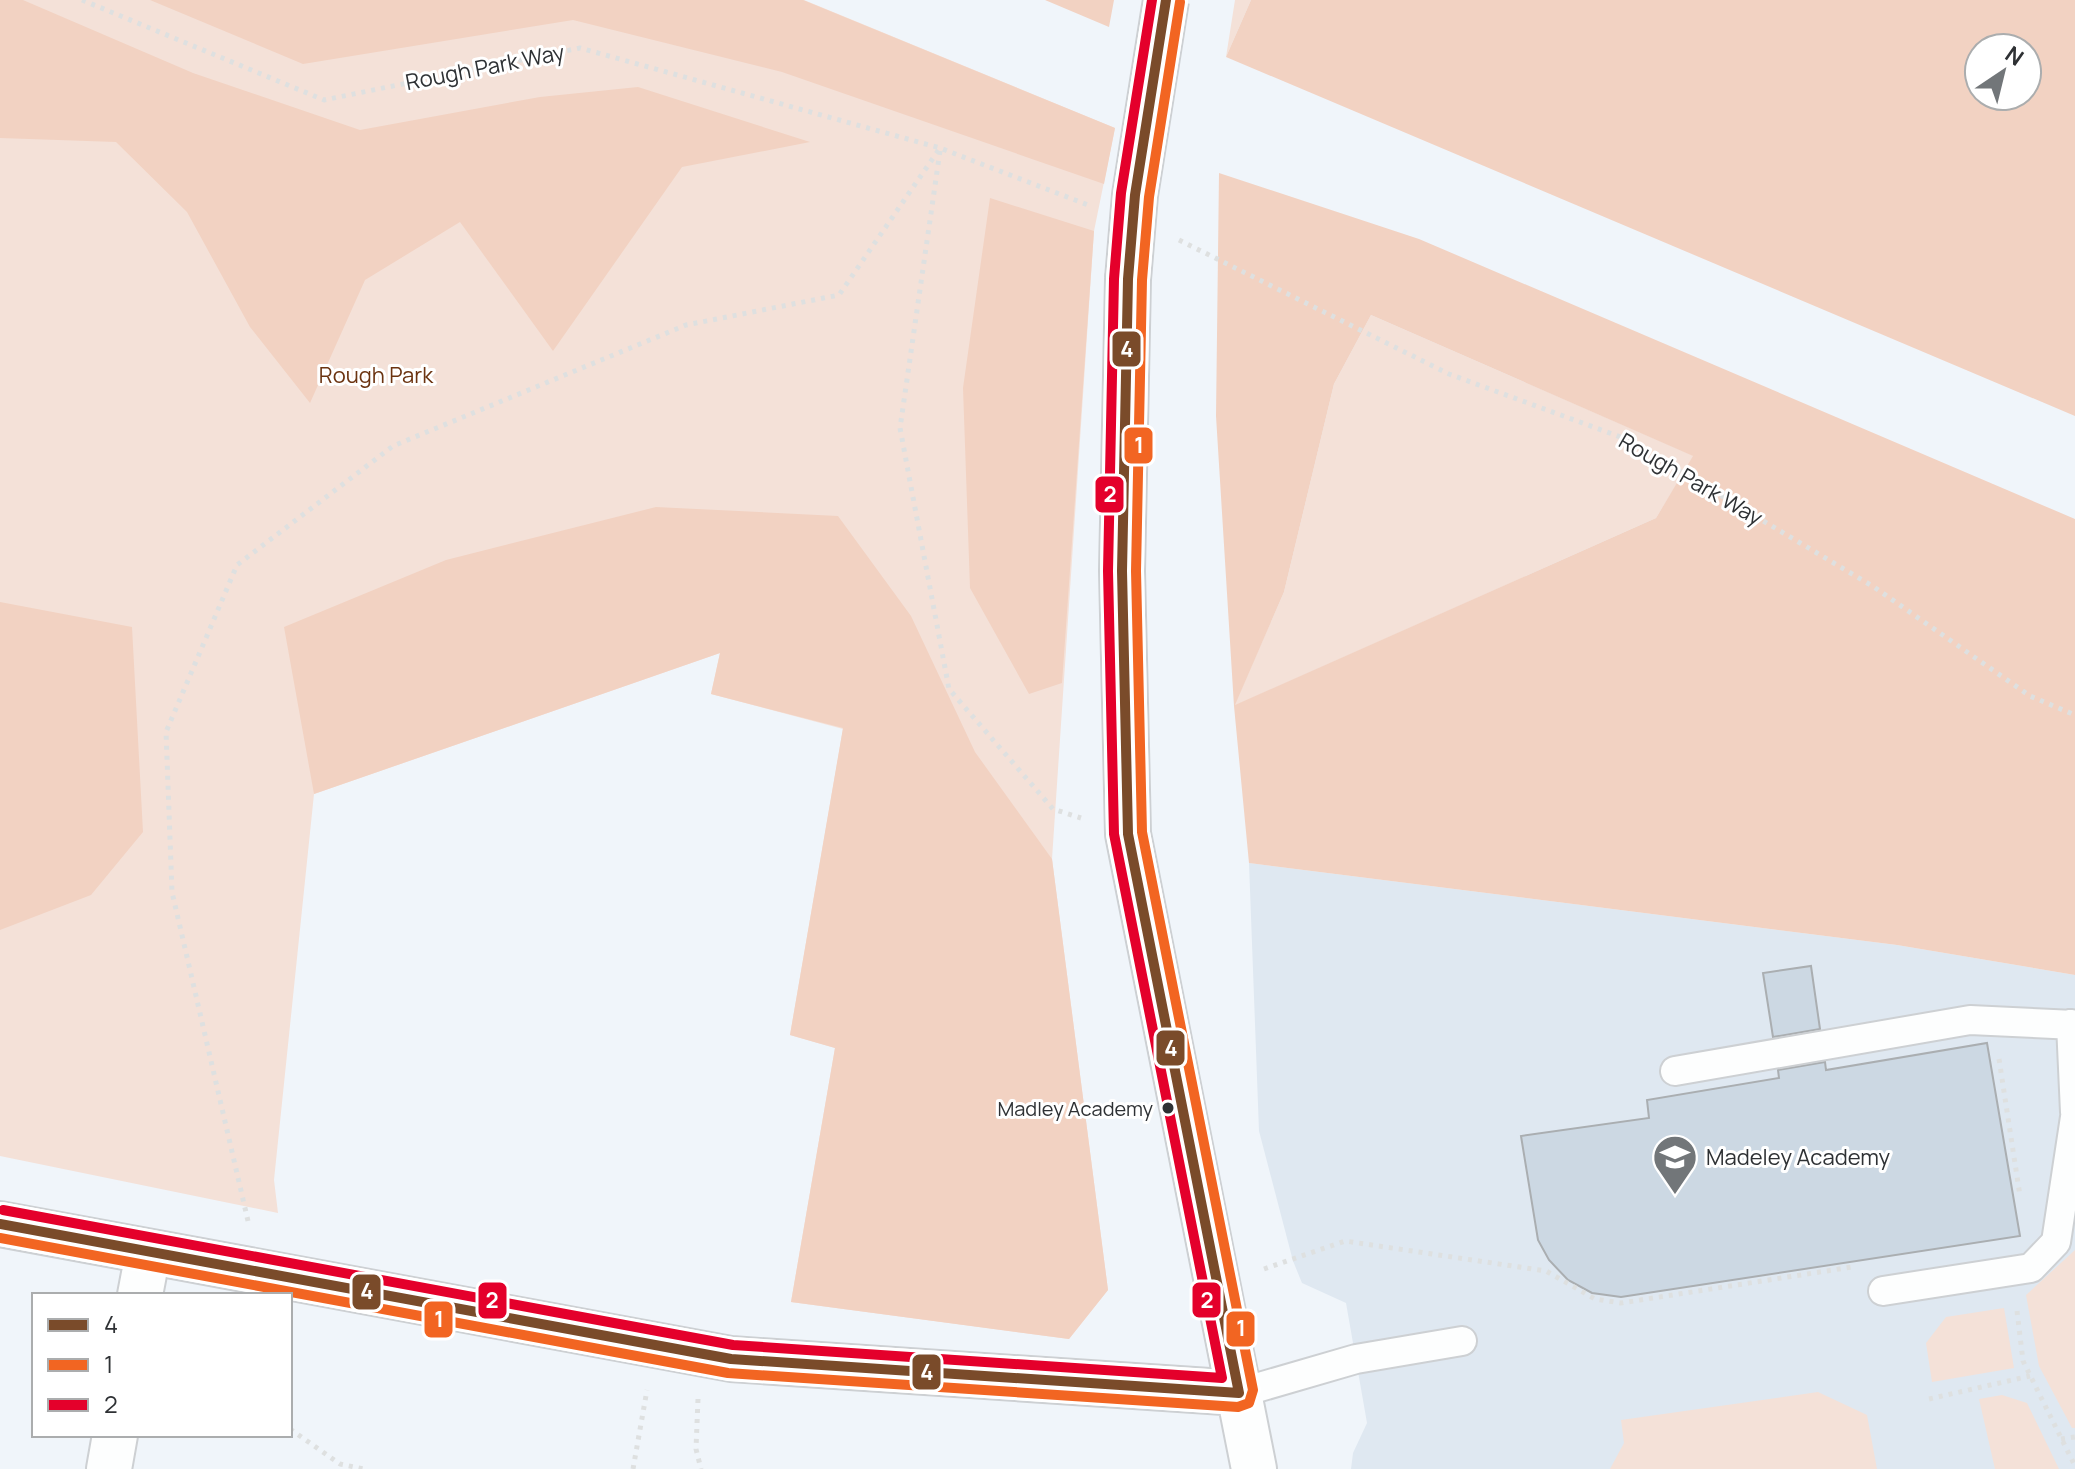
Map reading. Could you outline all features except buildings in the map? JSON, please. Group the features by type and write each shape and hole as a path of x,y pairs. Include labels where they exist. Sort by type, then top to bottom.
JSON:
{"main road":[{"path":"1166,0 1135,195 1128,279 1122,557 1128,834 1254,1469"},
{"path":"0,1224 144,1274 260,1275 731,1359 1239,1393"},
{"path":"109,1469 115,1437"}],"lane":[{"path":"1675,1071 1970,1020 2073,1024 2075,1115 2056,1242 2031,1268 1883,1291"},
{"path":"1239,1393 1356,1359 1462,1341"}],"path":[{"name":"Rough Park Way","path":"82,0 324,100 580,48 940,148 987,166"},
{"path":"940,148 900,428 949,689 1053,809 1128,834"},
{"path":"260,1275 172,892 166,732 237,565 393,446 686,325 839,295 940,148"},
{"name":"Rough Park Way","path":"1196,247 1449,374 1626,439 1874,587 2030,696 2075,715"},
{"path":"1992,1020 2021,1204"},
{"path":"1217,1284 1345,1241 1546,1271 1595,1299 1621,1303 1861,1266"},
{"path":"2016,1298 2023,1361 2075,1466"},
{"path":"633,1469 654,1345"},
{"path":"701,1469 696,1449 704,1354"},
{"path":"1929,1399 2030,1376"},
{"path":"292,1430 340,1464 364,1469"},
{"path":"2061,1439 2075,1437"}],"shaded area":[{"path":"0,0 23,0 193,73 360,130 540,97 638,87 810,142 682,167 553,351 460,222 365,280 310,403 250,327 187,212 116,142 0,138"},
{"path":"150,0 803,0 1115,128 1104,184 782,72 573,20 303,64"},
{"path":"1045,0 1114,0 1109,27"},
{"path":"1251,0 2075,0 2075,416 1226,57"},
{"path":"1219,173 1419,239 2075,519 2075,975 1897,945 1249,863 1234,706 1216,416","holes":["1371,315 1693,456 1656,518 1235,705 1284,592 1334,384"]},
{"path":"990,198 1094,231 1062,683 1029,694 970,588 963,388"},
{"path":"656,507 838,516 911,616 975,752 1052,859 1108,1290 1069,1339 791,1302 835,1048 790,1035 843,728 711,694 720,653 314,794 284,627 446,560"},
{"path":"0,602 132,627 143,832 91,895 0,930"},
{"name":"Madeley Academy","path":"1249,863 1897,945 2075,975 2075,1469 1351,1469 1353,1453 1367,1423 1346,1303 1302,1283 1293,1261 1259,1131"}],"green space":[{"name":"Rough Park","path":"0,0 804,0 1115,128 1094,231 1052,859 1108,1290 1069,1339 791,1302 835,1048 790,1035 843,729 711,694 720,653 314,794 274,1180 278,1213 0,1156"},
{"path":"1235,0 1251,0 1226,57"},
{"path":"1371,315 1694,456 1656,518 1234,706 1284,592 1334,384"},
{"path":"2075,1250 2075,1428 2072,1428 2039,1366 2026,1295"},
{"path":"2004,1308 2014,1368 1932,1382 1926,1343 1946,1317"},
{"path":"1818,1392 1867,1415 1877,1469 1610,1469 1624,1443 1621,1420"},
{"path":"2002,1395 2027,1403 2059,1469 1995,1469 1979,1399"}],"transit line":[{"name":"2","path":"3,1210 733,1345 1222,1378 1114,834 1108,571 1114,279 1121,193 1152,0"},
{"name":"4","path":"1166,0 1135,195 1128,279 1122,571 1128,834 1239,1393"},
{"name":"1","path":"0,1238 728,1373 1238,1407 1249,1403 1253,1390 1142,832 1136,571 1142,280 1149,197 1180,2"},
{"name":"4","path":"0,1224 731,1359 1239,1393"}],"place":[{"name":"Madley Academy","path":"1168,1108"},
{"name":"Madeley Academy","path":"1675,1196"}]}
